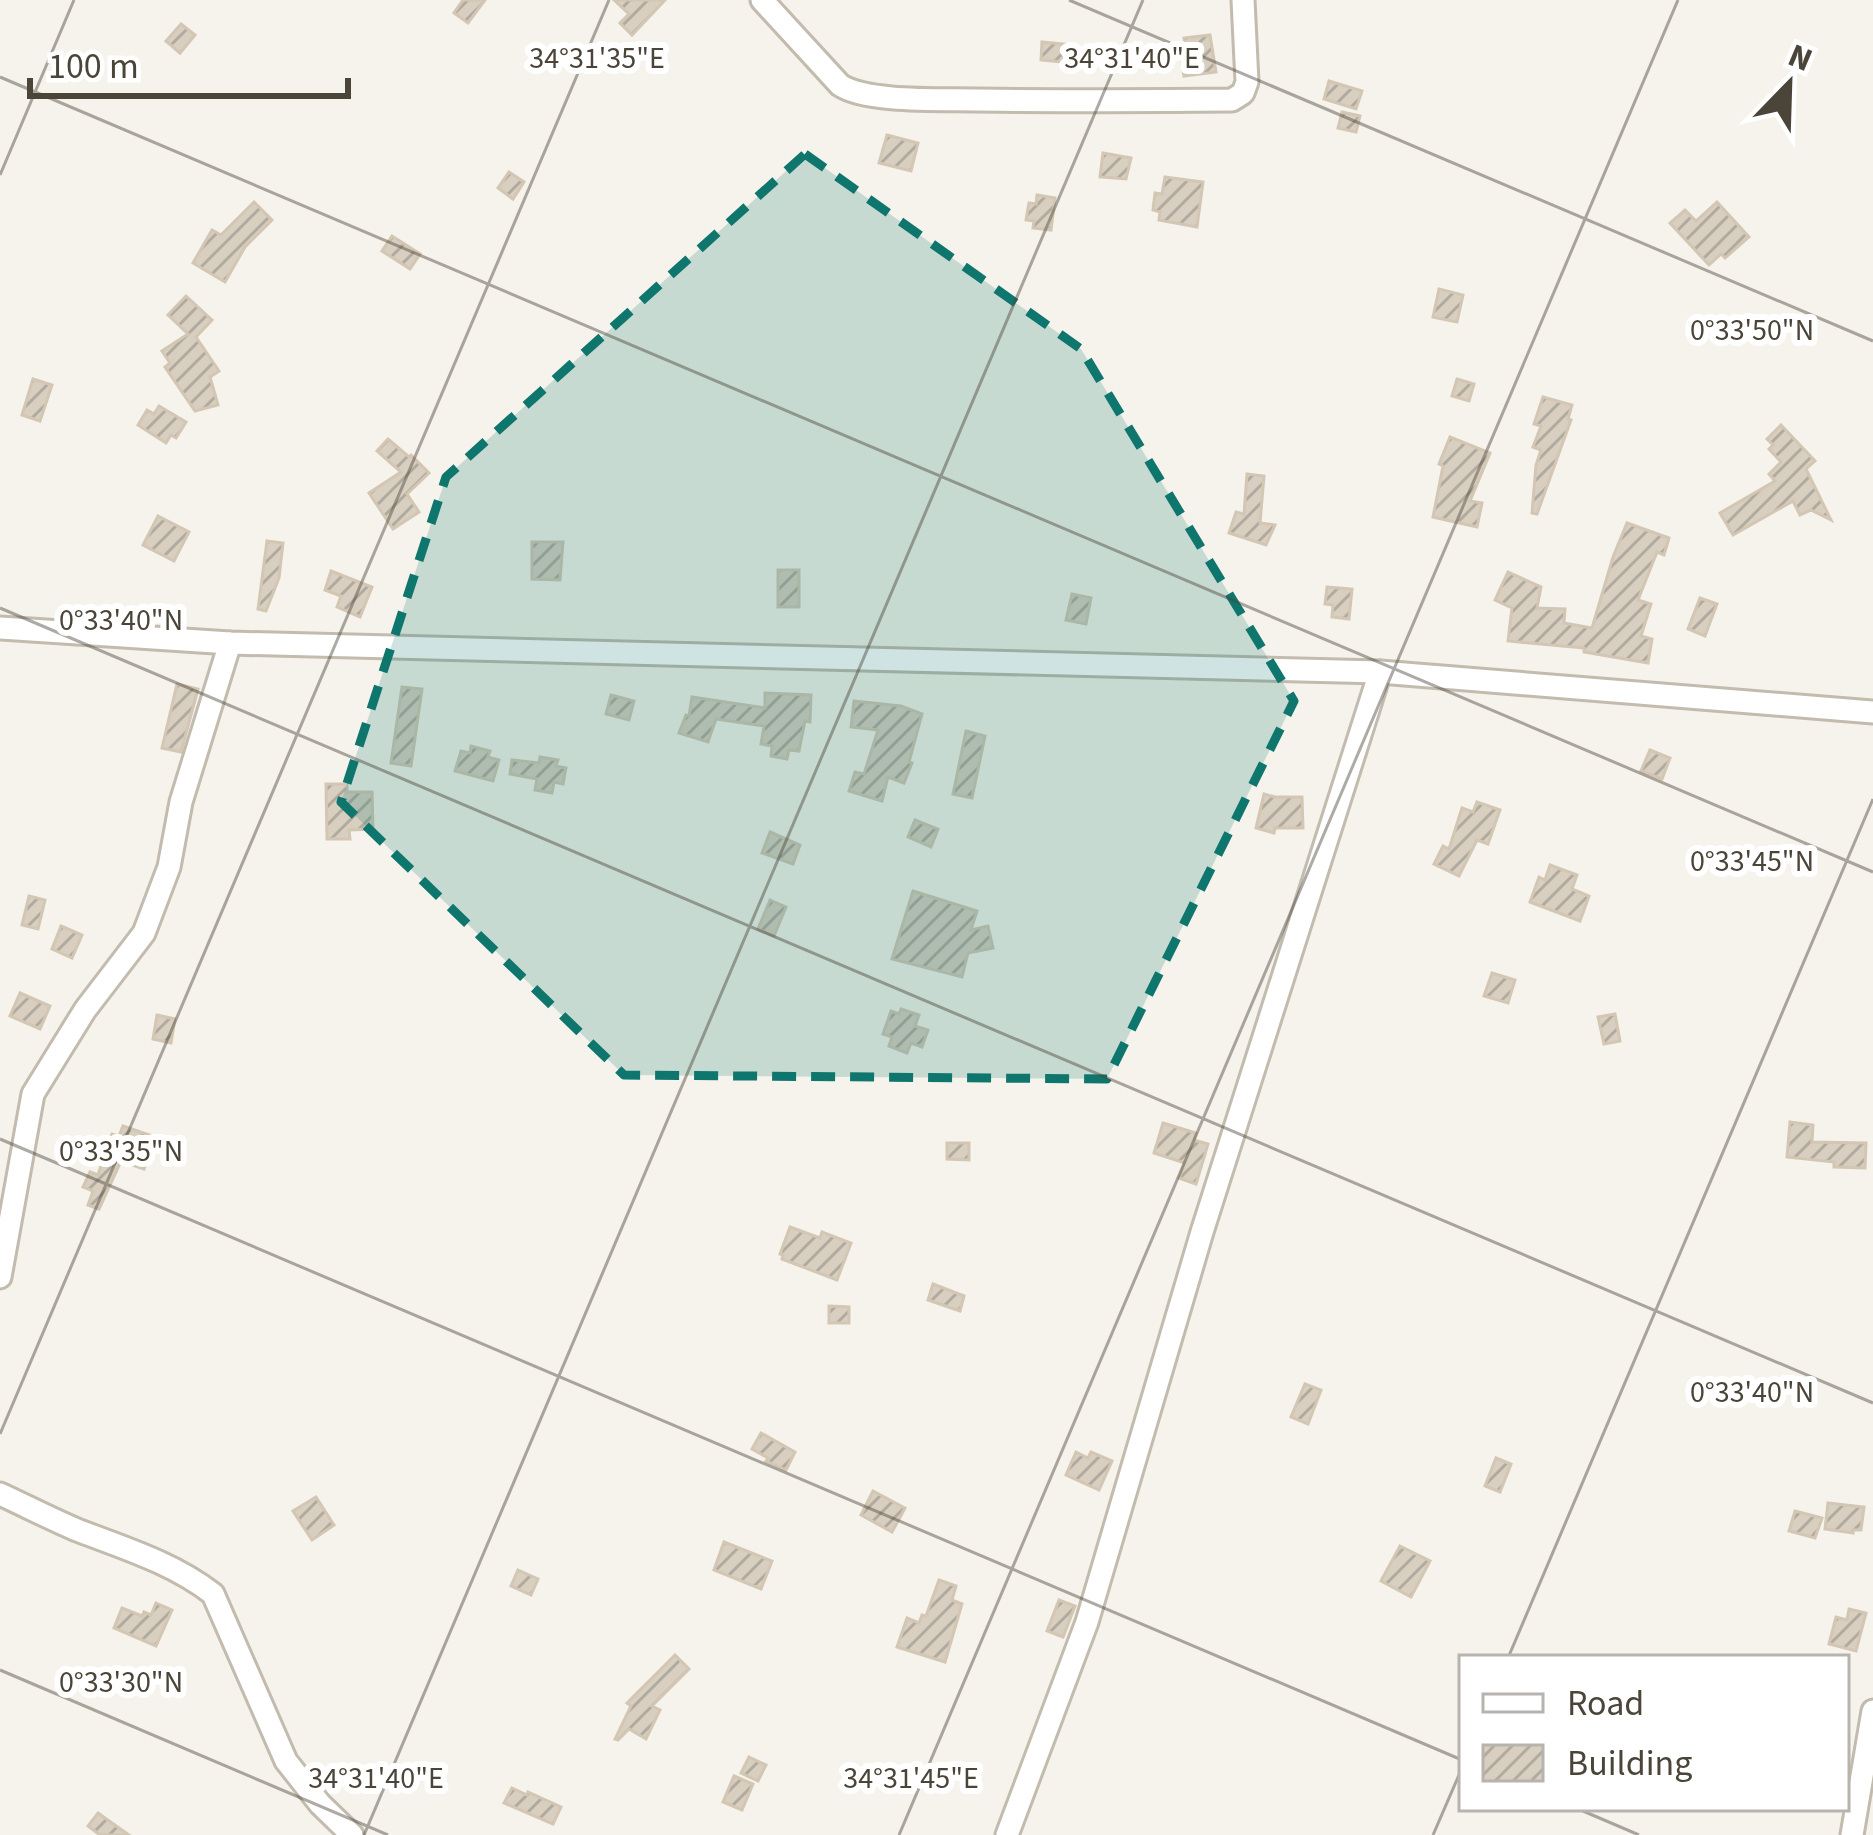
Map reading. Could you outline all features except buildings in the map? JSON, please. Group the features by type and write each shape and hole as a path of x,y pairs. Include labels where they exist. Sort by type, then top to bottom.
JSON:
{"street":[{"path":"763,0 840,85 852,92 908,98 1091,101 1232,100 1243,93 1247,82 1243,0"},
{"path":"0,628 230,643 1380,672 1873,712"},
{"path":"0,1277 33,1094 85,1010 144,933 169,867 181,802 230,643"},
{"path":"1007,1835 1087,1622 1202,1232 1380,672"},
{"path":"0,1494 158,1562 213,1594 286,1761 352,1835"},
{"path":"1852,1835 1873,1711"}],"highlighted area":[{"path":"805,154 1081,349 1294,701 1107,1079 624,1075 341,802 446,477"}]}
